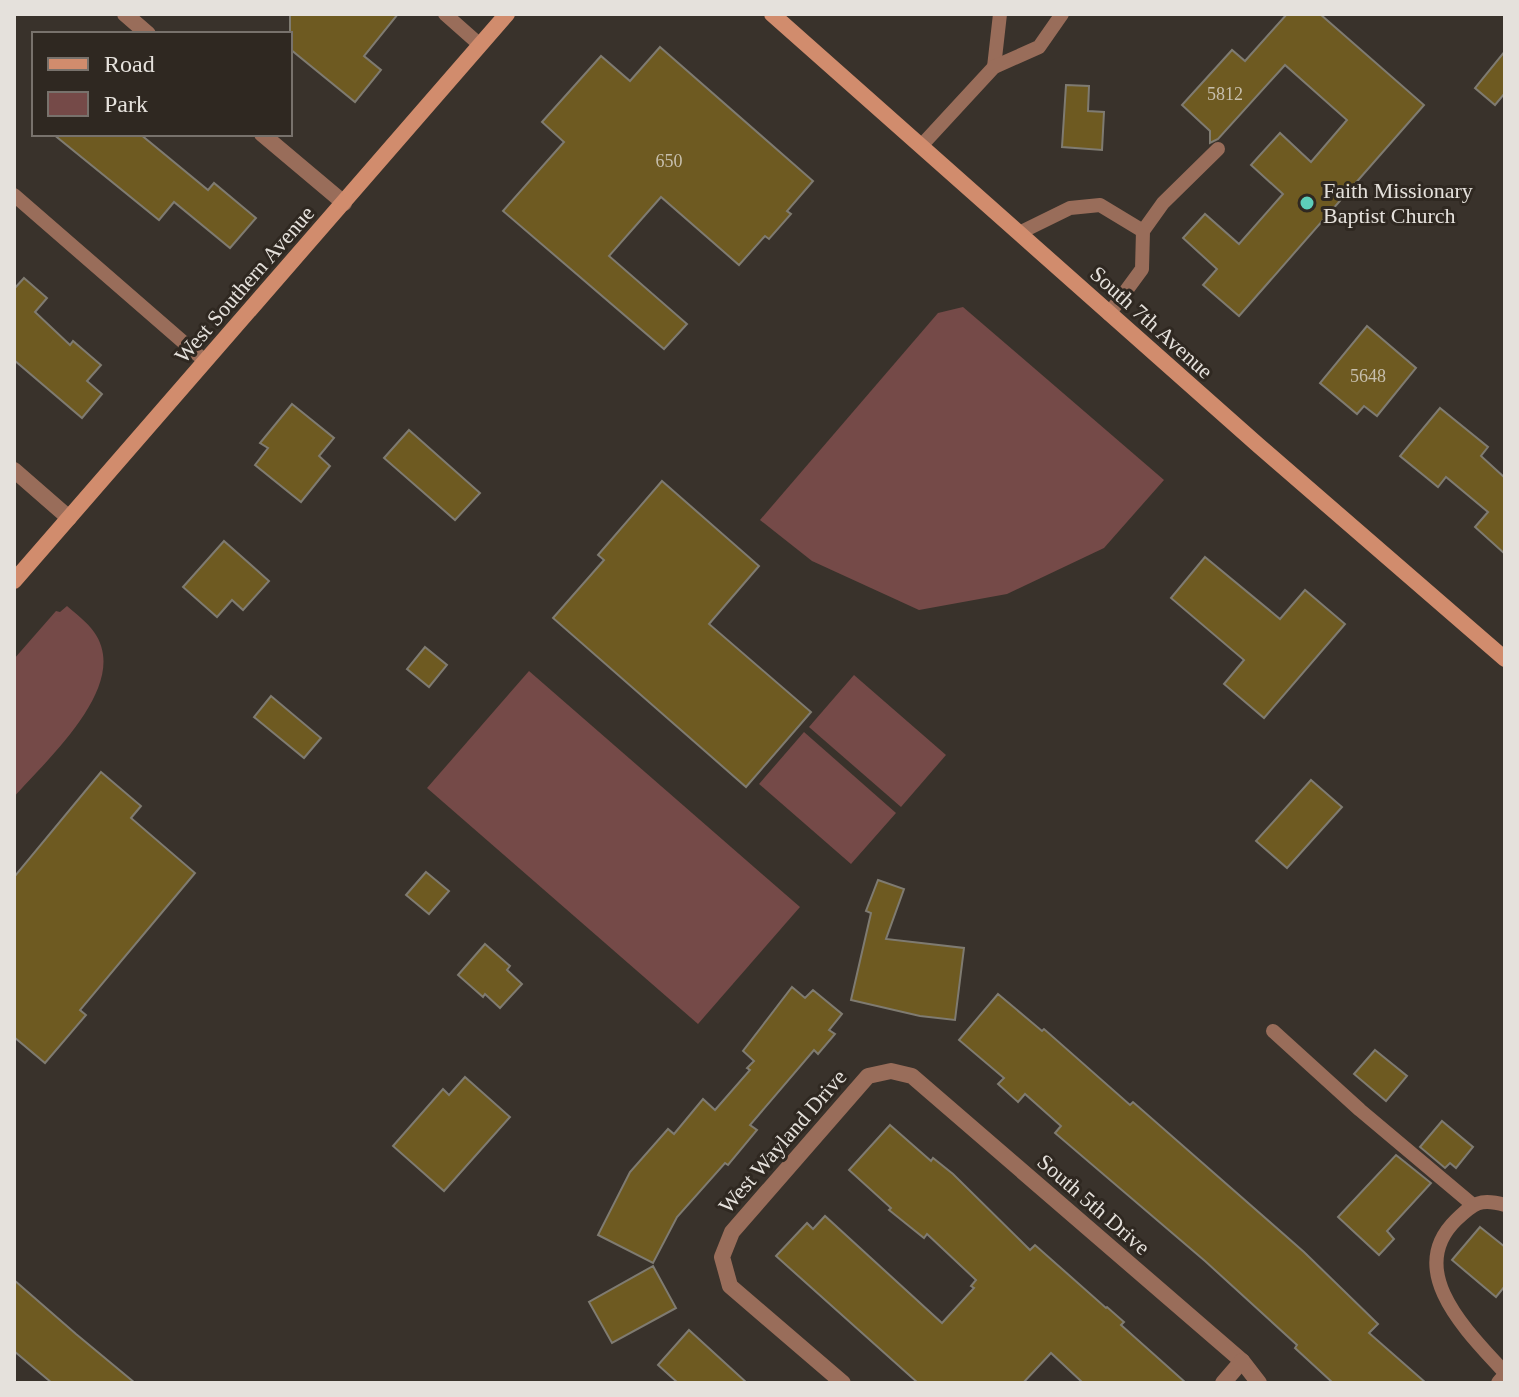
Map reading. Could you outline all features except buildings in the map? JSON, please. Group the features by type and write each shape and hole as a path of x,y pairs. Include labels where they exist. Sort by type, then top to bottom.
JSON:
{"main road":[{"name":"West Southern Avenue","path":"14,581 507,14"},
{"name":"South 7th Avenue","path":"772,14 1109,314 1505,659"}],"street":[{"path":"125,14 146,32"},
{"path":"264,136 344,203"},
{"path":"14,470 69,518"},
{"name":"West Wayland Drive","path":"843,1383 730,1286 722,1257 732,1232 868,1076 891,1071"},
{"name":"South 5th Drive","path":"891,1071 912,1076 1242,1361 1259,1383"},
{"path":"1223,1383 1242,1361"},
{"path":"1499,1383 1505,1375"}],"lane":[{"path":"445,14 480,45"},
{"path":"994,67 1000,14"},
{"path":"921,146 994,67 1039,47 1062,14"},
{"path":"1109,314 1142,269 1143,231 1163,203 1218,149"},
{"path":"14,195 205,361"},
{"path":"1019,233 1070,208 1100,205 1143,231"},
{"path":"1273,1031 1360,1110 1473,1205"},
{"path":"1505,1205 1487,1200 1473,1205 1452,1224 1437,1250 1436,1279 1449,1305 1505,1375"}],"green space":[{"path":"963,307 1164,480 1104,548 1007,594 919,610 812,561 760,520 938,313"},
{"path":"67,606 94,632 103,653 102,675 94,698 80,720 14,797 14,659 56,611 60,612"},
{"path":"529,671 800,907 698,1024 427,788"},
{"path":"854,675 946,755 901,807 809,727"},
{"path":"804,732 896,813 851,864 759,784"}],"place":[{"name":"Faith Missionary Baptist Church","path":"1307,203"}]}
